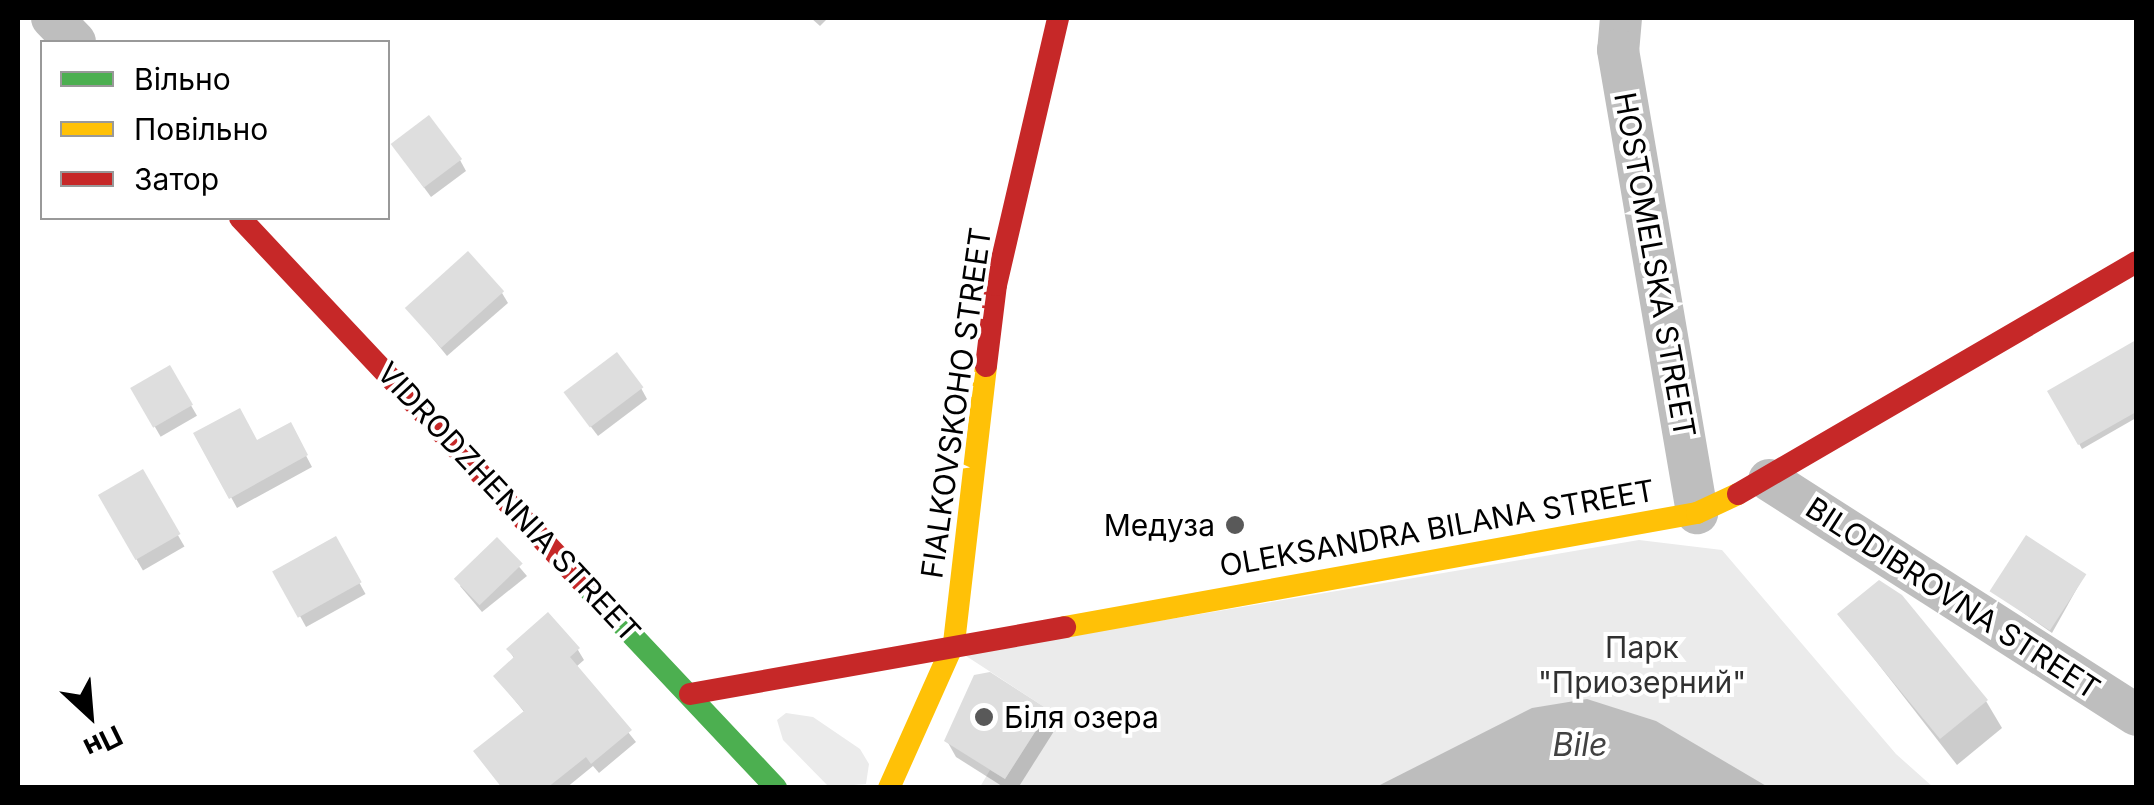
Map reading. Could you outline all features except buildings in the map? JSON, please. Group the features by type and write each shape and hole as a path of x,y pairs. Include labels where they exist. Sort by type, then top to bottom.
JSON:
{"street":[{"path":"52,18 73,40"},
{"name":"FIALKOVSKOHO STREET","path":"889,788 954,643 996,285 1058,18"},
{"name":"HOSTOMELSKA STREET","path":"1620,18 1618,50 1697,513"},
{"name":"VIDRODZHENNIA STREET","path":"242,220 776,788"},
{"name":"OLEKSANDRA BILANA STREET","path":"690,694 954,643 1697,513 1770,480 2136,262"},
{"name":"BILODIBROVNA STREET","path":"1770,480 2136,715"}],"green space":[{"name":"Парк \"Приозерний\"","path":"1639,540 1722,550 1896,754 1933,787 980,787 990,770 1005,779 1049,710 963,654"},
{"path":"786,713 813,717 860,749 869,764 866,784 829,787 783,740 777,720"}],"water":[{"name":"Bile","path":"1587,699 1656,721 1768,787 1376,787 1532,708"}],"traffic: fast":[{"path":"584,584 776,788"}],"traffic: slow":[{"path":"889,788 954,643 986,366"},
{"path":"1065,627 1697,513 1738,494"}],"traffic: jam":[{"path":"986,366 996,285 1058,18"},
{"path":"242,220 584,584"},
{"path":"1738,494 2136,262"},
{"path":"690,694 1065,627"}],"place":[{"name":"Медуза","path":"1235,525"},
{"name":"Біля озера","path":"984,717"}]}
